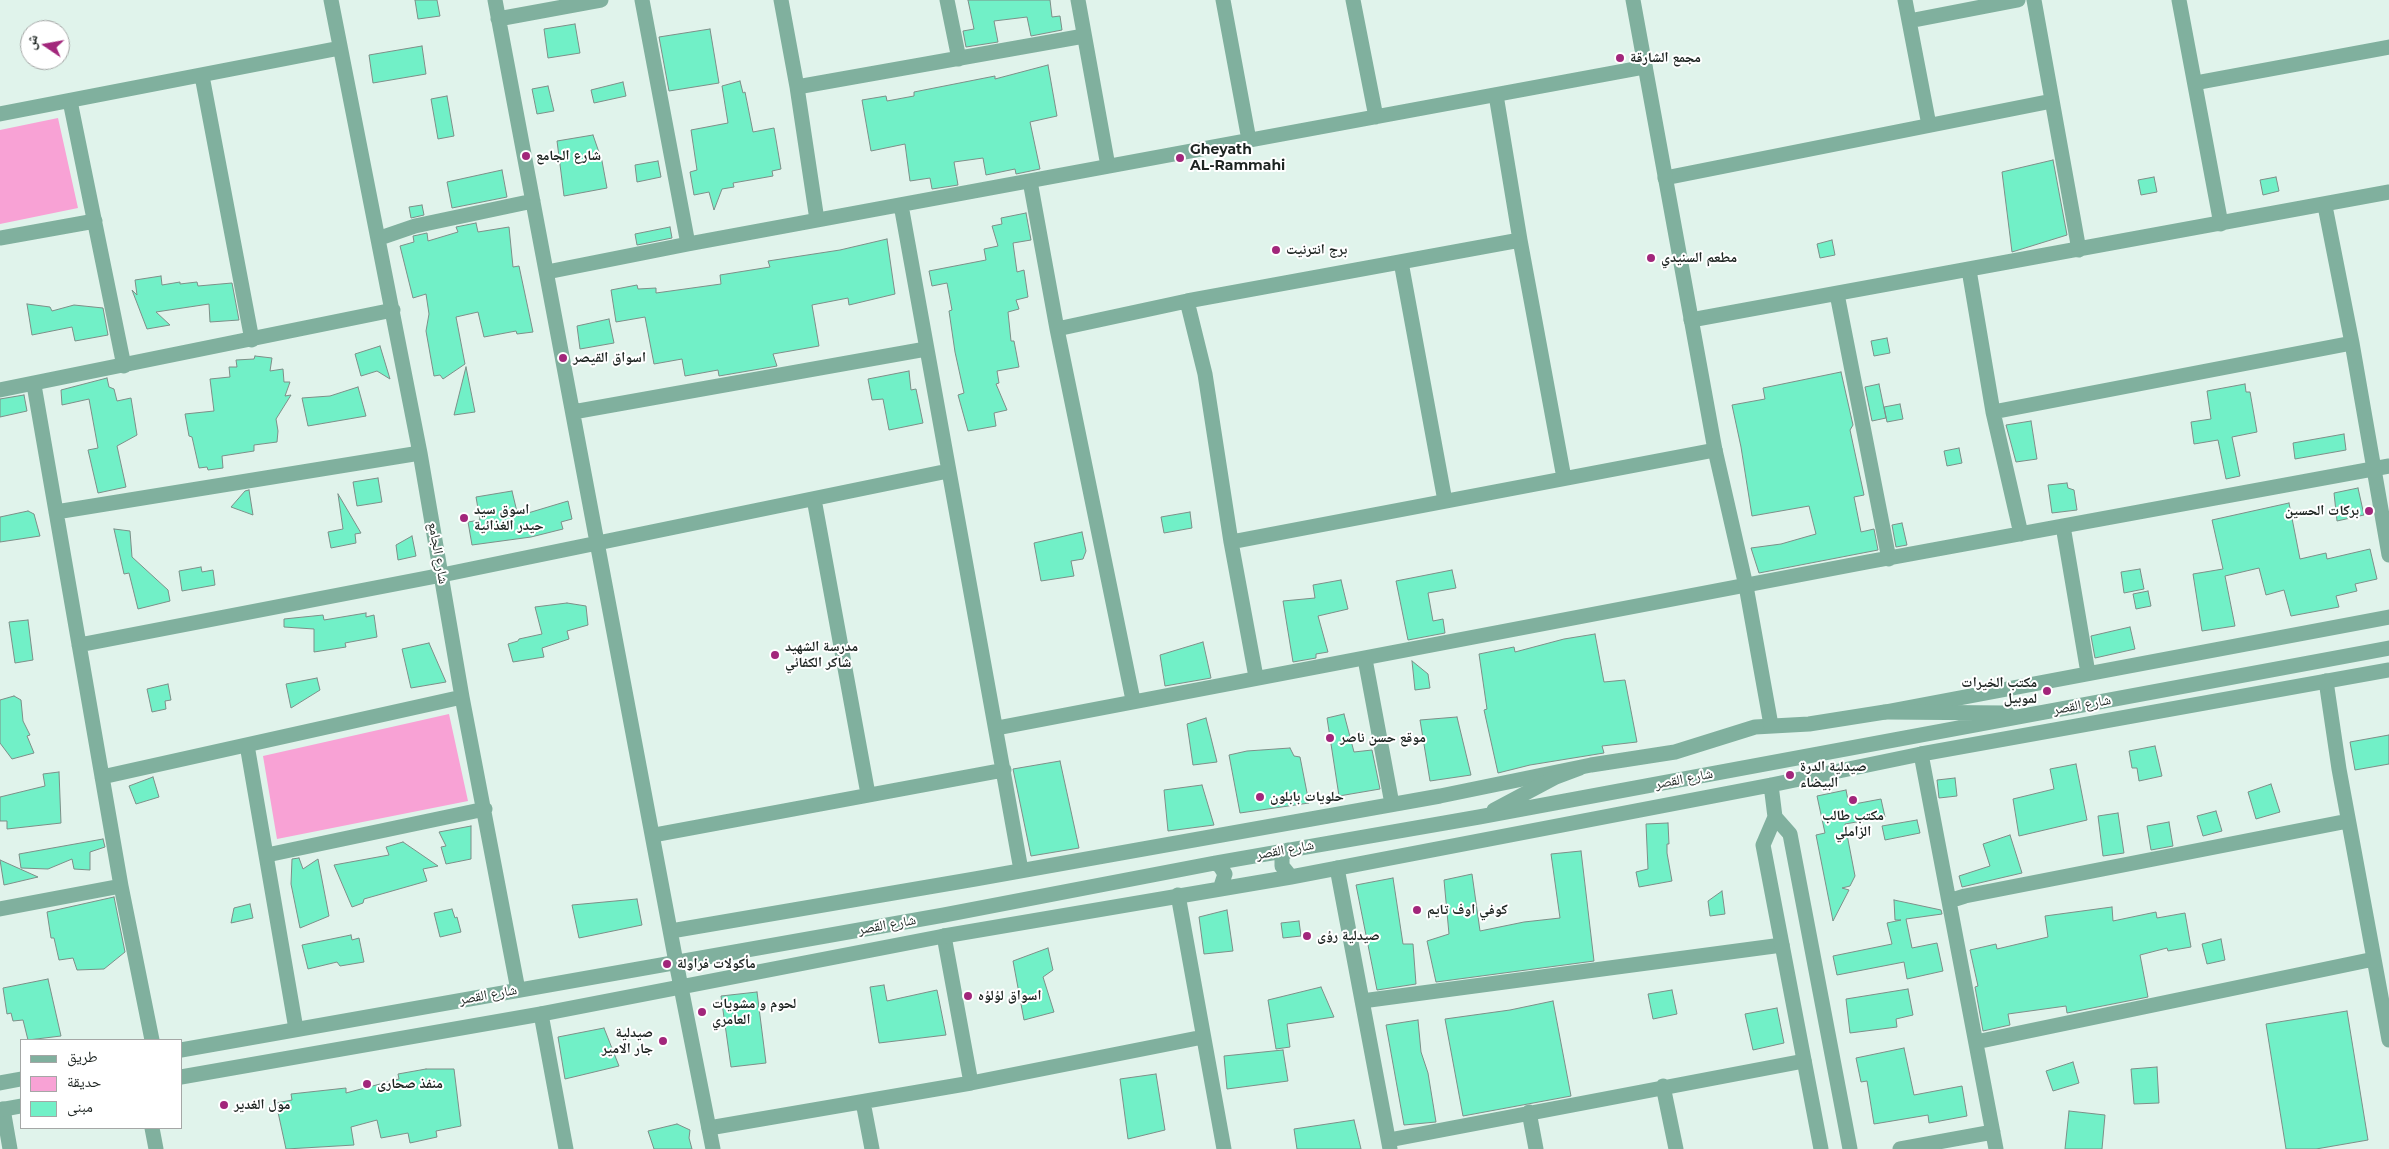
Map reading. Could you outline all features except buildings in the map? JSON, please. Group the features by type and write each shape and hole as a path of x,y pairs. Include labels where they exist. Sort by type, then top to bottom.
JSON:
{"street":[{"name":"شارع الجامع","path":"331,0 380,238 442,575 462,697 518,990"},
{"path":"495,0 713,1149"},
{"path":"498,19 601,0"},
{"path":"642,0 688,244"},
{"path":"780,0 797,87 817,220"},
{"path":"947,0 959,59"},
{"path":"1078,0 1108,166"},
{"path":"1222,0 1250,140"},
{"path":"1353,0 1376,117"},
{"path":"1632,0 1714,450 1746,586 1771,724"},
{"path":"1905,0 1929,126"},
{"path":"1909,21 2018,0"},
{"path":"2034,0 2079,250"},
{"path":"2179,0 2221,224"},
{"path":"797,87 1084,36"},
{"path":"2194,83 2389,47"},
{"path":"0,114 340,48"},
{"path":"546,272 1645,67"},
{"path":"202,76 252,340"},
{"path":"1496,95 1520,240 1564,478"},
{"path":"70,101 124,366"},
{"path":"1665,178 2052,101"},
{"path":"1030,181 1057,329 1133,700"},
{"path":"1691,320 2325,206 2389,192"},
{"path":"380,238 415,226 533,201"},
{"path":"900,205 1022,870"},
{"path":"2325,206 2352,344 2382,467 2389,555"},
{"path":"0,238 95,221"},
{"path":"1057,329 1188,301 1520,240"},
{"path":"1401,262 1446,501"},
{"path":"1970,270 1993,412 2021,534"},
{"path":"1836,294 1888,559"},
{"path":"1188,301 1205,374 1231,542 1256,677"},
{"path":"0,390 34,385 393,310"},
{"path":"1993,412 2352,344"},
{"path":"573,412 926,349"},
{"path":"34,385 121,886 152,1039"},
{"path":"1231,542 1714,450"},
{"path":"56,512 420,453"},
{"path":"997,728 1133,700 1365,659 2382,467"},
{"path":"79,645 598,544 948,472"},
{"path":"814,499 868,794"},
{"path":"2063,526 2088,673"},
{"path":"671,931 1392,804 1684,749 1733,733 1771,724 1809,724 1885,712 2389,617"},
{"name":"شارع القصر","path":"182,1050 944,915 1215,862 1480,817 2389,648"},
{"path":"1365,659 1392,804"},
{"name":"شارع القصر","path":"182,1076 541,1014 944,936 1291,877 1771,786 1921,754 2389,670"},
{"path":"2326,681 2348,821 2389,1040"},
{"path":"102,777 462,697"},
{"path":"1885,712 2039,713"},
{"path":"247,744 296,1029"},
{"path":"1921,754 1996,1149"},
{"path":"1480,817 1556,777 1580,768"},
{"path":"654,835 1004,770"},
{"path":"1771,786 1775,817 1763,845 1821,1149"},
{"path":"267,855 484,809"},
{"path":"1775,817 1790,834 1850,1149"},
{"path":"1949,901 1965,896 2348,821"},
{"path":"1288,850 1282,856 1282,866 1291,877"},
{"path":"1215,862 1225,874 1220,889"},
{"path":"1337,868 1390,1144 1529,1112 1804,1061"},
{"path":"0,909 121,886"},
{"path":"1178,895 1224,1149"},
{"path":"944,936 971,1083"},
{"path":"1362,1001 1782,945"},
{"path":"1976,1042 2374,959"},
{"path":"541,1014 566,1149"},
{"path":"709,1128 971,1083 1203,1037"},
{"path":"0,1083 20,1079"},
{"path":"1664,1086 1676,1149"},
{"path":"863,1102 872,1149"},
{"path":"10,1149 1,1110 20,1106"},
{"path":"1529,1112 1536,1149"},
{"path":"152,1129 156,1149"},
{"path":"1900,1149 1993,1132"}],"green space":[{"path":"58,118 78,208 0,224 0,130"},
{"path":"449,714 468,801 277,839 263,756"}],"place":[{"name":"مجمع الشارقة","path":"1620,58"},
{"name":"شارع الجامع","path":"526,156"},
{"name":"Gheyath AL-Rammahi","path":"1180,158"},
{"name":"برج انترنيت","path":"1276,250"},
{"name":"مطعم السنيدي","path":"1651,258"},
{"name":"اسواق القيصر","path":"563,358"},
{"name":"بركات الحسين","path":"2369,511"},
{"name":"اسوق سيد حيدر الغذائية","path":"464,518"},
{"name":"مدرسة الشهيد شاكر الكفائي","path":"775,655"},
{"name":"مكتب الخيرات لموبيل","path":"2047,691"},
{"name":"موقع حسن ناصر","path":"1330,738"},
{"name":"صيدلية الدرة البيضاء","path":"1790,775"},
{"name":"حلويات بابلون","path":"1260,797"},
{"name":"مكتب طالب الزاملي","path":"1853,800"},
{"name":"كوفي اوف تايم","path":"1417,910"},
{"name":"صيدلية رؤى","path":"1307,936"},
{"name":"مأكولات فراولة","path":"667,964"},
{"name":"اسواق لؤلؤه","path":"968,996"},
{"name":"لحوم و مشويات العامري","path":"702,1012"},
{"name":"صيدلية جار الامير","path":"663,1041"},
{"name":"منفذ صحارى","path":"367,1084"},
{"name":"مول الغدير","path":"224,1105"}]}
